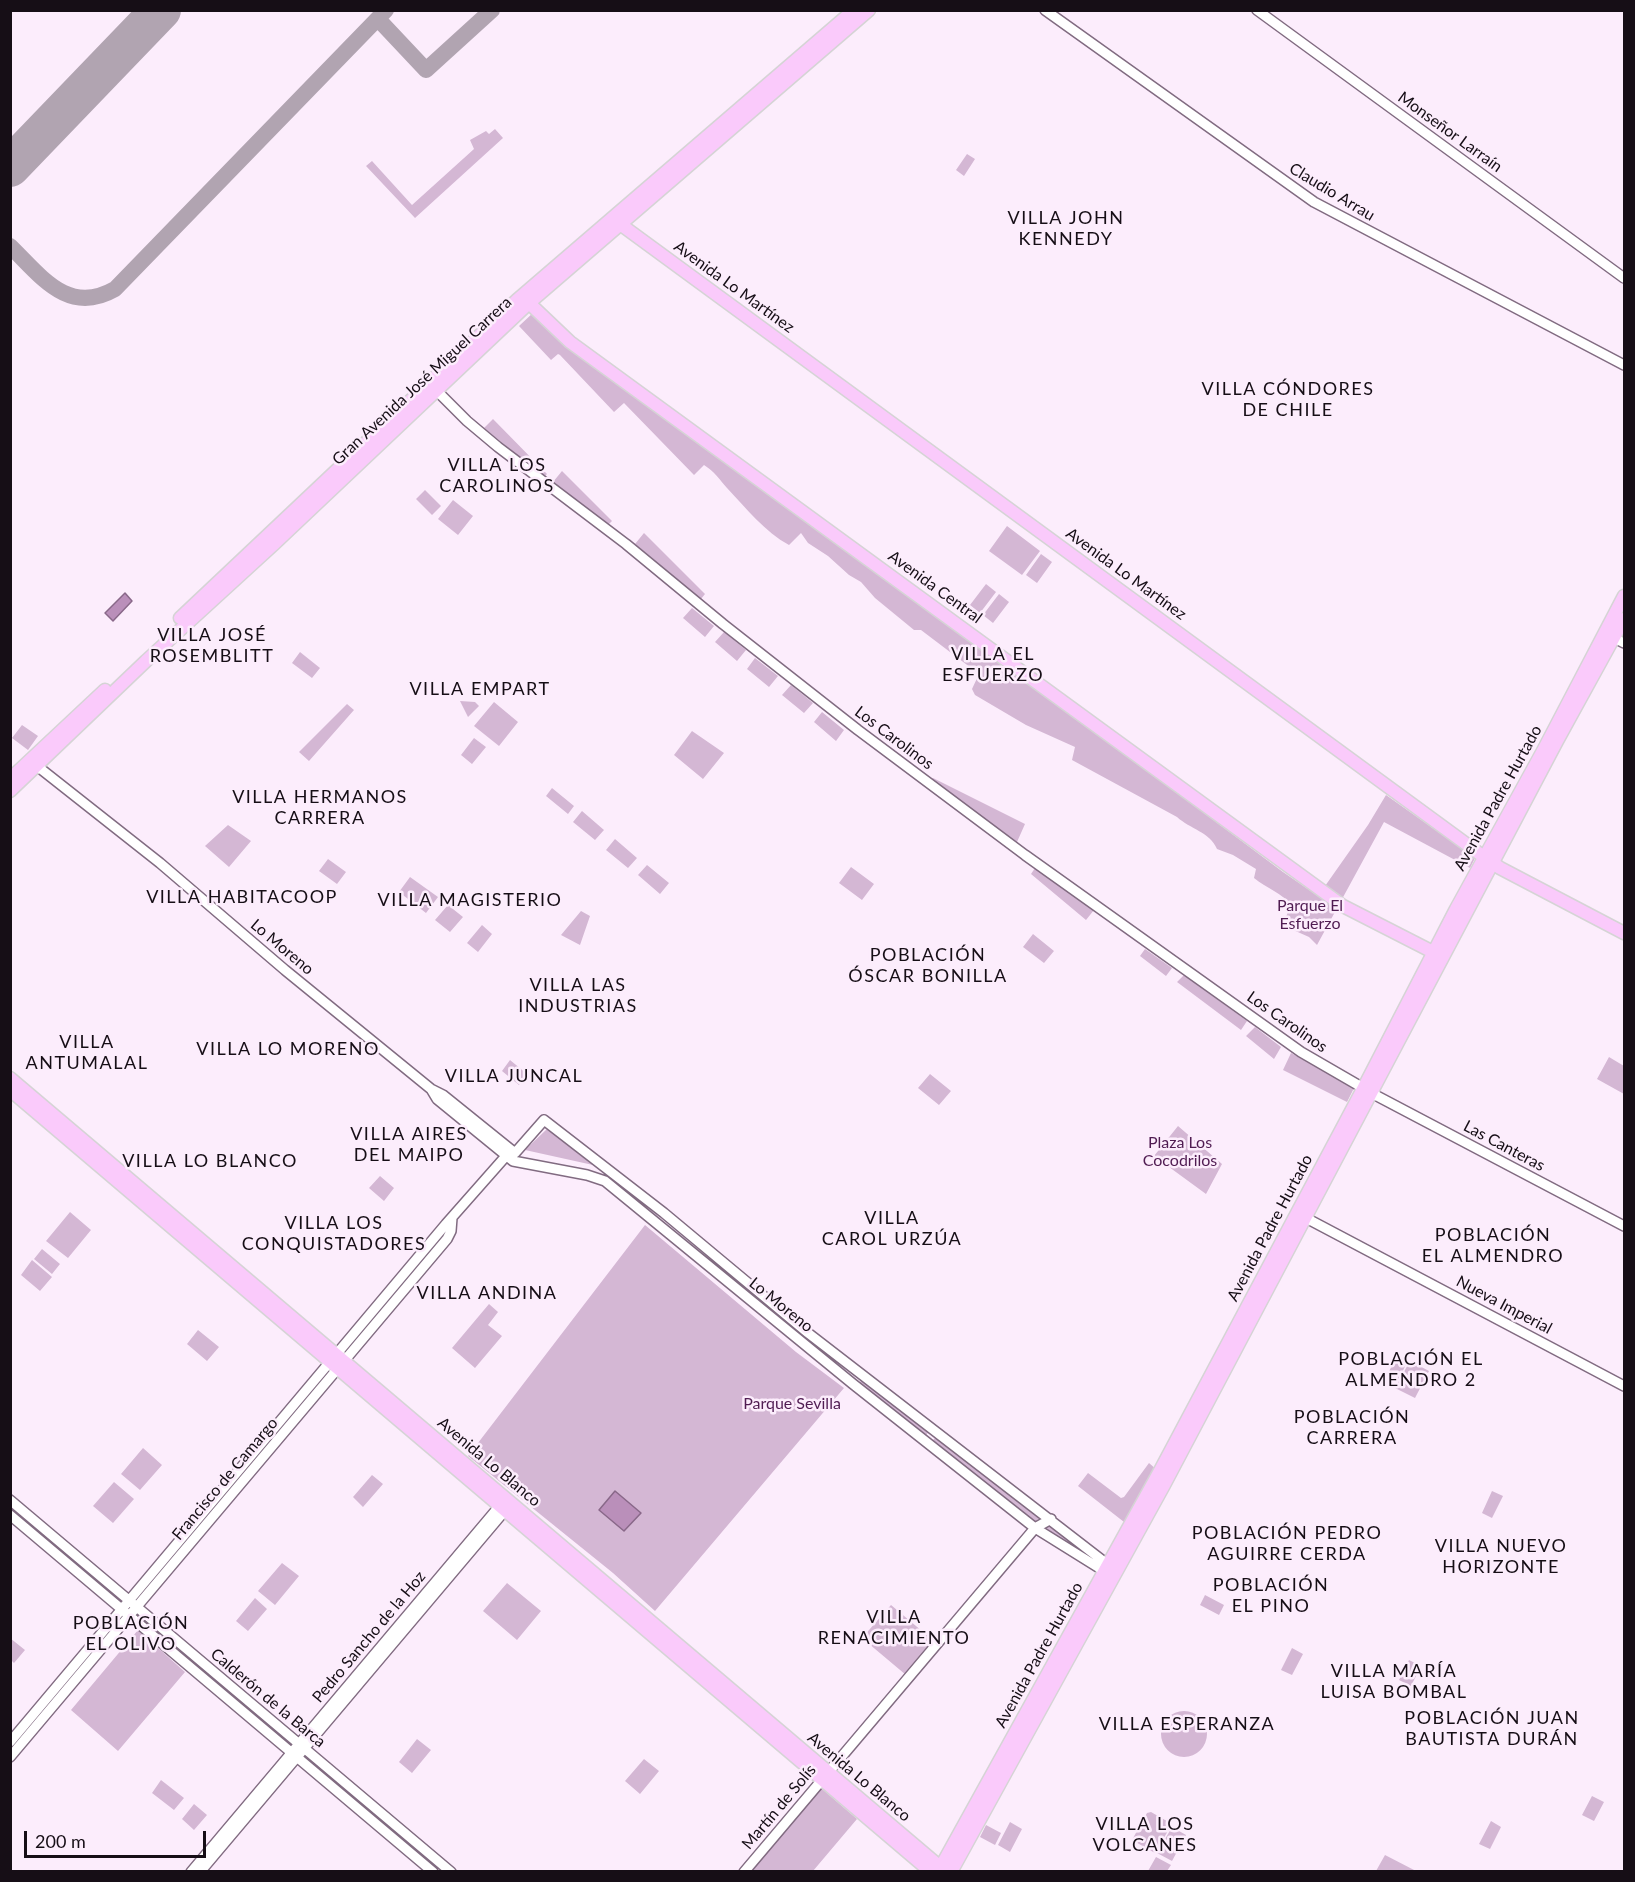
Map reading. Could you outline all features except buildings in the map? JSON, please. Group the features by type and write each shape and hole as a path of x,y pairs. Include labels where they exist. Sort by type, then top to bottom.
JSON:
{"main road":[{"name":"Gran Avenida José Miguel Carrera","path":"10,791 33,763 523,301 854,10"},
{"name":"Gran Avenida José Miguel Carrera","path":"619,218 869,10"},
{"name":"Avenida Lo Martínez","path":"619,218 1489,860 1624,933"},
{"name":"Avenida Central","path":"523,301 570,342 1343,906 1433,952"},
{"name":"Avenida Padre Hurtado","path":"1615,638 1624,596"},
{"name":"Avenida Padre Hurtado","path":"1107,1572 1164,1485 1306,1218 1433,952 1489,860 1624,619"},
{"name":"Gran Avenida José Miguel Carrera","path":"10,779 33,763"},
{"name":"Avenida Padre Hurtado","path":"942,1871 1107,1572 1367,1090 1439,964 1489,860"},
{"path":"1433,952 1439,964"},
{"name":"Avenida Lo Blanco","path":"10,1078 504,1503 942,1871"},
{"name":"Avenida Lo Blanco","path":"10,1090 338,1361"}],"street":[{"name":"Claudio Arrau","path":"1045,10 1314,202 1624,365"},
{"name":"Monseñor Larraín","path":"1257,10 1624,278"},
{"name":"Los Carolinos","path":"432,386 467,421 498,447 626,544 858,730 1025,855 1296,1048 1367,1090"},
{"name":"Lo Moreno","path":"33,763 160,863 285,970 431,1089 437,1099 510,1155 513,1161 587,1175 605,1181 1035,1528 1107,1572"},
{"name":"Las Canteras","path":"1367,1090 1624,1226"},
{"name":"Lo Moreno","path":"544,1120 664,1214 808,1333 1051,1519 1107,1572"},
{"name":"Francisco de Camargo","path":"10,1742 133,1604 338,1361 447,1239 451,1231 449,1220 501,1160 510,1155 544,1120"},
{"name":"Nueva Imperial","path":"1306,1218 1624,1386"},
{"path":"927,1443 934,1429"},
{"name":"Calderón de la Barca","path":"10,1500 451,1872"},
{"name":"Pedro Sancho de la Hoz","path":"191,1872 502,1514 504,1503"},
{"name":"Calderón de la Barca","path":"10,1515 433,1872"},
{"name":"Martín de Solís","path":"744,1872 1035,1528 1051,1519"},
{"name":"Francisco de Camargo","path":"10,1757 126,1612"},
{"name":"Pedro Sancho de la Hoz","path":"200,1872 294,1754"}],"green space":[{"path":"495,129 503,138 415,218 366,166 372,161 412,205 474,149 470,140 486,131 489,134"},
{"path":"967,154 975,159 964,176 956,170"},
{"name":"Parque El Esfuerzo","path":"534,312 1318,896 1368,825 1386,795 1475,858 1470,868 1384,822 1317,945 1309,937 1282,925 1291,906 1283,897 1254,878 1256,869 1233,855 1217,849 1205,835 1177,817 1072,760 1075,747 1026,725 975,695 972,689 979,674 921,630 914,630 875,598 861,582 808,543 801,533 789,545 780,540 756,519 708,467 704,465 694,475 624,403 614,412 560,355 558,354 551,360 519,326"},
{"path":"493,419 547,474 544,477 484,428"},
{"path":"562,471 612,521 608,525 553,482"},
{"path":"425,490 441,506 432,515 416,499"},
{"path":"453,500 473,516 458,535 438,519"},
{"path":"1007,526 1040,551 1022,575 989,551"},
{"path":"644,533 705,594 701,599 635,544"},
{"path":"1041,554 1052,562 1037,583 1026,575"},
{"path":"986,584 996,592 980,613 970,605"},
{"path":"999,594 1009,602 993,623 983,615"},
{"path":"692,608 714,626 705,637 683,618"},
{"path":"724,632 746,650 737,661 715,642"},
{"path":"300,652 320,668 312,678 292,663"},
{"path":"755,658 778,676 769,687 747,669"},
{"path":"791,685 813,703 804,713 782,695"},
{"path":"460,701 475,702 479,706 468,717"},
{"path":"494,702 518,722 499,746 474,726"},
{"path":"347,704 354,710 309,761 299,752"},
{"path":"822,712 844,730 836,741 814,722"},
{"path":"22,725 38,736 28,750 12,738"},
{"path":"692,731 724,753 703,779 674,755"},
{"path":"474,738 486,747 472,764 461,755"},
{"path":"933,778 1025,824 1017,842 931,780"},
{"path":"552,788 574,806 568,814 546,796"},
{"path":"582,811 604,830 595,840 573,822"},
{"path":"228,825 251,841 229,867 205,846"},
{"path":"615,839 637,858 628,868 606,850"},
{"path":"328,859 346,872 337,884 319,871"},
{"path":"647,865 669,883 660,894 638,875"},
{"path":"851,867 874,884 862,900 839,883"},
{"path":"1035,868 1094,910 1086,920 1031,874"},
{"path":"410,877 438,897 426,913 399,892"},
{"path":"448,905 463,917 450,932 435,920"},
{"path":"581,911 590,916 580,945 561,935"},
{"path":"482,925 492,934 478,952 467,943"},
{"path":"1033,934 1054,951 1044,963 1023,947"},
{"path":"1145,949 1172,968 1166,976 1140,956"},
{"path":"1184,975 1247,1021 1241,1030 1177,982"},
{"path":"1255,1027 1281,1047 1274,1059 1246,1036"},
{"path":"1291,1053 1354,1088 1347,1102 1283,1070"},
{"path":"1609,1057 1624,1066 1624,1094 1597,1079"},
{"path":"510,1060 527,1074 519,1085 502,1071"},
{"path":"930,1074 951,1091 939,1105 918,1088"},
{"name":"Plaza Los Cocodrilos","path":"1178,1126 1222,1164 1206,1194 1154,1156"},
{"path":"547,1129 593,1165 525,1150"},
{"path":"380,1176 394,1188 384,1201 369,1188"},
{"path":"70,1212 91,1230 68,1258 46,1241"},
{"name":"Parque Sevilla","path":"645,1225 796,1352 844,1388 655,1611 613,1573 468,1456"},
{"path":"42,1249 60,1264 52,1274 34,1259"},
{"path":"32,1260 52,1277 40,1291 21,1275"},
{"path":"489,1304 498,1312 488,1325 502,1336 475,1368 452,1348"},
{"path":"198,1330 219,1347 207,1361 187,1344"},
{"path":"1397,1357 1407,1362 1399,1379 1388,1373"},
{"name":"POBLACIÓN EL ALMENDRO 2","path":"1410,1361 1429,1371 1415,1398 1395,1388"},
{"path":"863,1379 929,1431 925,1437 858,1384"},
{"path":"936,1437 1039,1518 1033,1525 930,1443"},
{"path":"143,1448 162,1465 140,1490 121,1474"},
{"path":"1149,1463 1157,1470 1128,1521 1124,1522 1078,1486 1088,1473 1121,1498"},
{"path":"372,1475 383,1484 363,1507 353,1497"},
{"path":"114,1482 134,1499 113,1523 93,1506"},
{"path":"1492,1491 1503,1496 1492,1518 1482,1513"},
{"path":"1047,1524 1094,1556 1094,1560 1040,1530"},
{"path":"282,1563 299,1576 275,1605 258,1591"},
{"path":"507,1583 541,1611 517,1640 483,1611"},
{"path":"1205,1595 1224,1605 1219,1615 1200,1605"},
{"path":"255,1598 267,1609 248,1631 236,1621"},
{"path":"891,1605 935,1642 906,1675 862,1638"},
{"path":"138,1630 185,1672 118,1751 71,1710"},
{"path":"10,1638 25,1650 14,1663 11,1660"},
{"path":"1292,1648 1303,1654 1292,1675 1281,1670"},
{"path":"1409,1660 1421,1666 1411,1686 1399,1680"},
{"name":"VILLA ESPERANZA","path":"1189,1711 1201,1717 1206,1725 1206,1743 1201,1751 1193,1756 1179,1757 1167,1751 1162,1743 1161,1729 1167,1717 1175,1712"},
{"path":"417,1739 431,1750 412,1773 399,1762"},
{"path":"644,1759 659,1771 640,1794 625,1781"},
{"path":"161,1780 184,1798 174,1810 152,1793"},
{"path":"820,1787 857,1819 813,1871 749,1872"},
{"path":"1592,1796 1604,1802 1594,1821 1582,1815"},
{"path":"194,1804 207,1815 194,1830 182,1819"},
{"name":"VILLA LOS VOLCANES","path":"1151,1812 1172,1824 1155,1853 1132,1840 1147,1813"},
{"path":"1491,1821 1501,1827 1490,1849 1479,1844"},
{"path":"1010,1822 1022,1829 1010,1852 998,1845"},
{"path":"986,1825 1001,1833 995,1845 980,1837"},
{"path":"1172,1827 1186,1835 1172,1861 1157,1853"},
{"path":"1385,1855 1416,1871 1376,1871"},
{"path":"1156,1857 1171,1865 1167,1871 1148,1871"}],"shaded area":[{"path":"125,593 132,601 113,621 105,613"},
{"path":"615,1491 641,1513 624,1531 599,1510"}],"taxiway":[{"path":"10,246 44,280 69,295 83,298 98,296 115,289 386,10"},
{"path":"378,19 426,70 492,10"}],"runway":[{"path":"10,167 161,10"}],"district":[{"name":"VILLA JOHN KENNEDY","path":"1066,228"},
{"name":"VILLA CÓNDORES DE CHILE","path":"1288,399"},
{"name":"VILLA LOS CAROLINOS","path":"497,475"},
{"name":"VILLA JOSÉ ROSEMBLITT","path":"212,645"},
{"name":"VILLA EL ESFUERZO","path":"993,664"},
{"name":"VILLA EMPART","path":"480,689"},
{"name":"VILLA HERMANOS CARRERA","path":"320,807"},
{"name":"VILLA HABITACOOP","path":"242,897"},
{"name":"VILLA MAGISTERIO","path":"470,900"},
{"name":"POBLACIÓN ÓSCAR BONILLA","path":"928,965"},
{"name":"VILLA LAS INDUSTRIAS","path":"578,995"},
{"name":"VILLA LO MORENO","path":"288,1049"},
{"name":"VILLA ANTUMALAL","path":"87,1052"},
{"name":"VILLA JUNCAL","path":"514,1076"},
{"name":"VILLA AIRES DEL MAIPO","path":"409,1144"},
{"name":"VILLA LO BLANCO","path":"210,1161"},
{"name":"VILLA CAROL URZÚA","path":"892,1228"},
{"name":"VILLA LOS CONQUISTADORES","path":"334,1233"},
{"name":"POBLACIÓN EL ALMENDRO","path":"1493,1245"},
{"name":"VILLA ANDINA","path":"487,1293"},
{"name":"POBLACIÓN EL ALMENDRO 2","path":"1411,1369"},
{"name":"POBLACIÓN CARRERA","path":"1352,1427"},
{"name":"POBLACIÓN PEDRO AGUIRRE CERDA","path":"1287,1543"},
{"name":"VILLA NUEVO HORIZONTE","path":"1501,1556"},
{"name":"POBLACIÓN EL PINO","path":"1271,1595"},
{"name":"VILLA RENACIMIENTO","path":"894,1627"},
{"name":"POBLACIÓN EL OLIVO","path":"131,1633"},
{"name":"VILLA MARÍA LUISA BOMBAL","path":"1394,1681"},
{"name":"VILLA ESPERANZA","path":"1187,1724"},
{"name":"POBLACIÓN JUAN BAUTISTA DURÁN","path":"1492,1728"},
{"name":"VILLA LOS VOLCANES","path":"1145,1834"}]}
